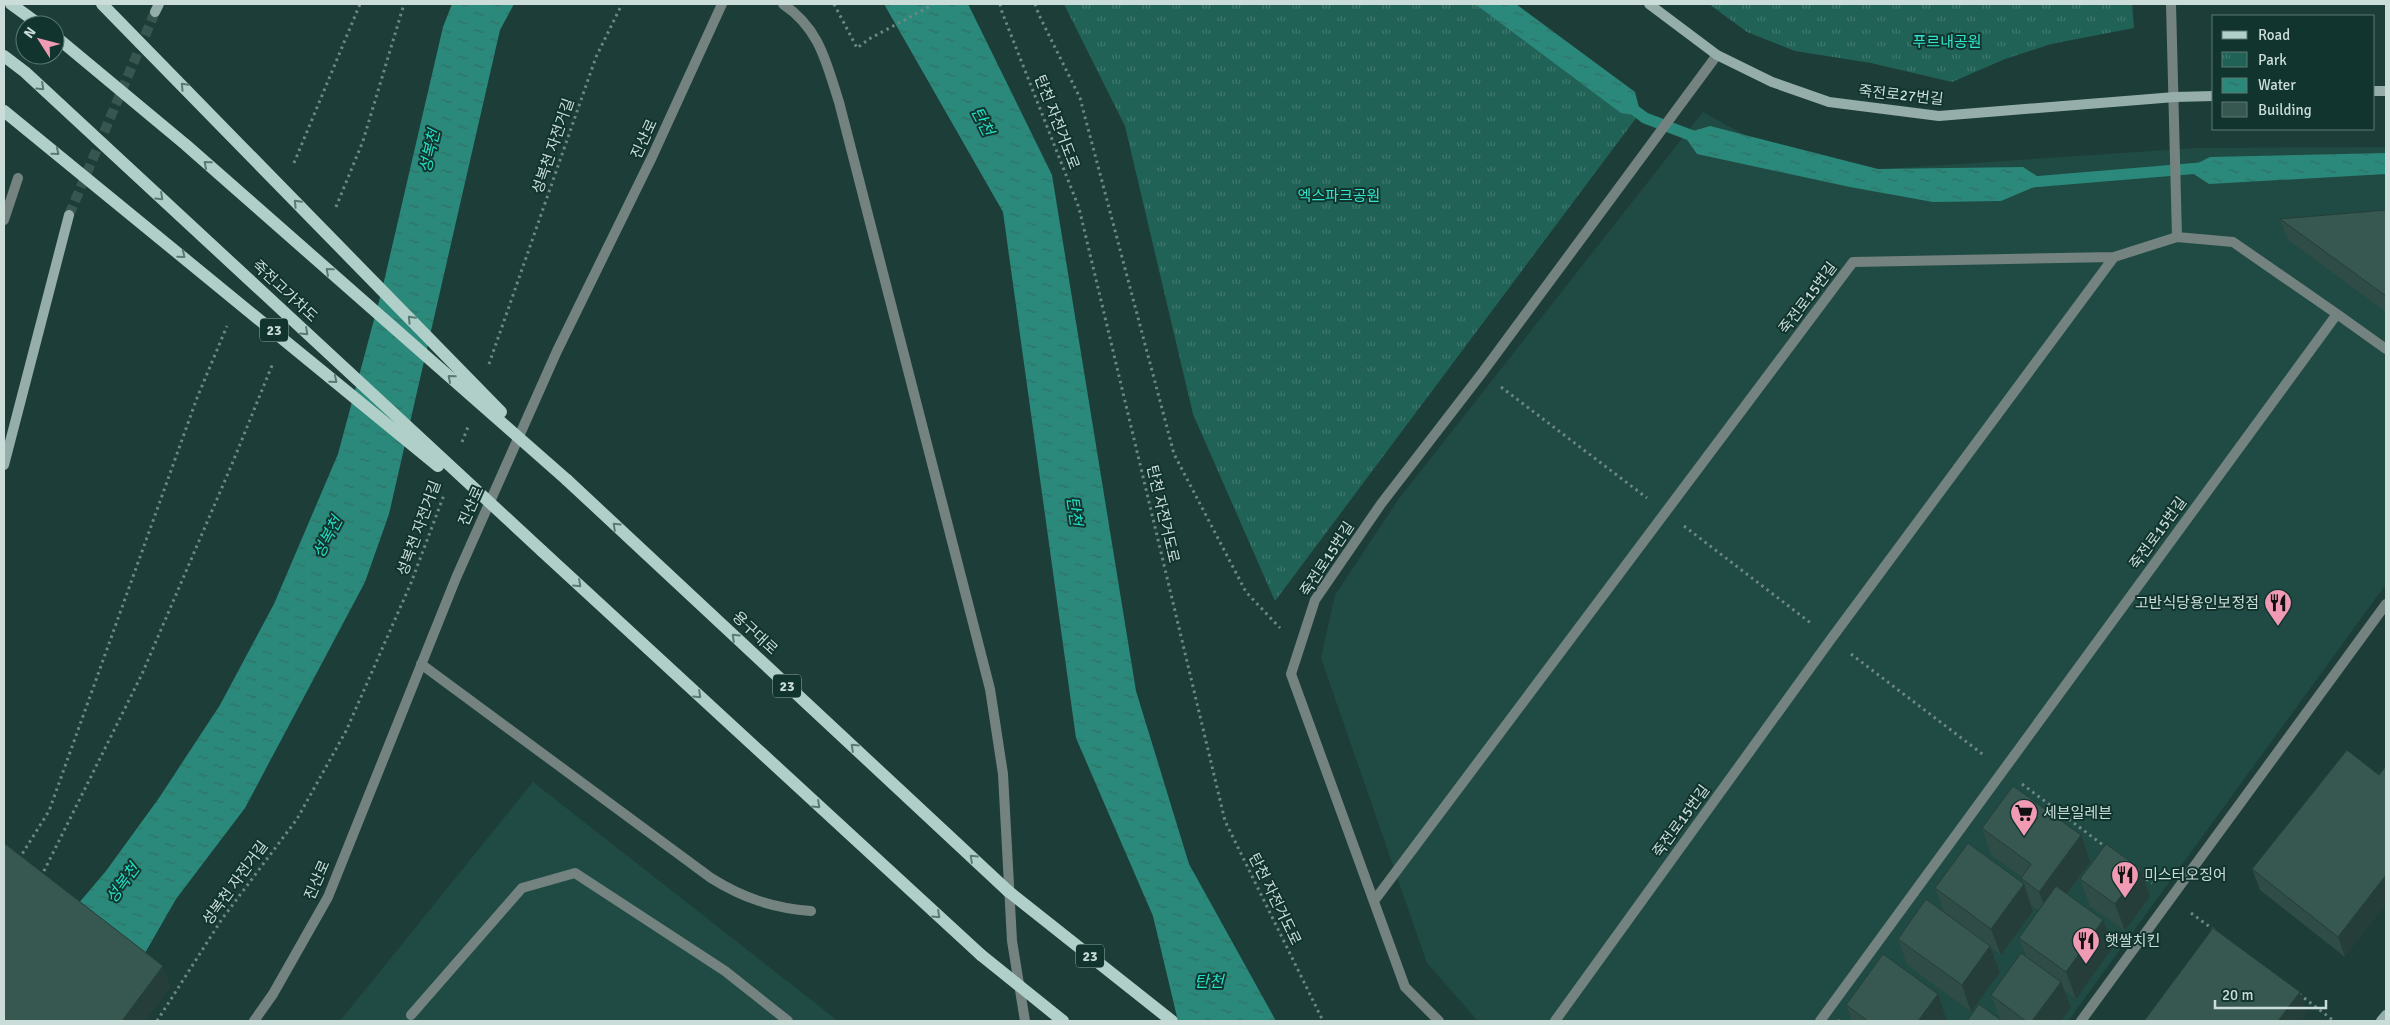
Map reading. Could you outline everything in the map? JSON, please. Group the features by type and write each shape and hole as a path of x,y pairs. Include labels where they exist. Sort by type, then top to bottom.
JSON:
{"main road":[{"path":"11,4 26,15"},
{"name":"23","path":"102,4 567,480"},
{"path":"65,44 186,145 567,480"},
{"name":"죽전고가차도","path":"4,56 32,78 542,552"},
{"name":"23","path":"4,111 223,288 542,552 980,955 1063,1021"},
{"name":"용구대로","path":"567,480 1008,891 1172,1021"}],"street":[{"name":"진산로","path":"254,1021 273,994 328,896 456,578 557,351 652,157 722,4"},
{"path":"783,4 799,15 818,41 839,102 990,689 1003,774 1012,941 1025,1021"},
{"name":"죽전로27번길","path":"1649,4 1718,55 1772,82 1830,102 1939,116 2175,97 2212,96"},
{"path":"2171,4 2175,97 2177,236"},
{"name":"죽전로15번길","path":"1439,1021 1406,987 1291,674 1315,600 1381,504 1482,373 1718,55"},
{"path":"4,220 18,178"},
{"path":"4,465 69,215"},
{"name":"죽전로15번길","path":"1374,901 1853,262 2114,257 2177,236 2233,242 2386,349"},
{"name":"죽전로15번길","path":"1555,1021 1831,638 2114,257"},
{"name":"죽전로15번길","path":"1820,1021 2337,314"},
{"path":"2081,1021 2386,604"},
{"path":"421,664 711,878 735,893 784,909 811,911"},
{"path":"411,1015 522,888 575,873 725,972 788,1021"},
{"path":"2382,1021 2386,1015"}],"path":[{"path":"292,169 360,4"},
{"path":"333,215 363,141 404,4"},
{"name":"성복천 자전거길","path":"487,370 596,58 622,4"},
{"path":"834,4 857,48 869,39 934,4"},
{"name":"탄천 자전거도로","path":"1000,4 1078,208 1225,820 1323,1021"},
{"path":"1035,4 1080,98 1174,454 1246,592 1299,648"},
{"path":"14,867 48,810 197,398 228,324"},
{"path":"38,880 142,674 277,354"},
{"path":"1482,373 2111,851"},
{"path":"462,444 468,426"},
{"name":"성복천 자전거길","path":"158,1021 222,919 297,819 346,731 411,582 446,490"},
{"path":"2134,869 2218,933"},
{"path":"2296,992 2334,1021"}],"shaded area":[{"path":"1703,112 1779,154 1870,170 2197,148 2386,147 2386,584 2068,1021 1478,1021 1427,963 1321,658 1335,595 1398,500"},
{"path":"533,782 838,1021 340,1021"}],"green space":[{"name":"엑스파크공원","path":"1064,4 1485,4 1636,118 1275,601 1193,414 1125,126"},
{"name":"푸르내공원","path":"1709,4 2132,4 2134,28 2051,44 2005,59 1952,82 1871,63 1795,51 1747,32"}],"water":[{"name":"성복천","path":"452,4 514,4 500,30 389,514 365,582 245,808 176,899 106,1021 4,1021 39,950 106,871 159,798 220,705 274,604 338,454 382,290 443,27"},
{"name":"탄천","path":"884,4 968,4 1052,175 1136,691 1189,864 1276,1021 1178,1021 1153,916 1076,738 1003,212"},
{"path":"1475,4 1516,4 1635,92 1641,116 1621,113"},
{"path":"1710,126 1878,169 2023,167 2046,182 2001,201 1933,202 1850,187 1697,154 1683,134"},
{"path":"2386,153 2386,174 2209,184 2186,169 2210,157"}],"building":[{"path":"2386,210 2386,296 2280,219"},
{"path":"2347,750 2379,775 2386,766 2386,875 2338,937 2252,869"},
{"path":"2013,786 2081,835 2039,892 2021,878 2031,864 1982,828"},
{"path":"4,843 163,966 122,1021 4,1021"},
{"path":"1968,843 2024,884 1991,929 1935,888"},
{"path":"2106,844 2141,869 2115,904 2080,879"},
{"path":"2056,886 2103,920 2066,972 2019,938"},
{"path":"1926,899 1990,946 1962,985 1898,939"},
{"path":"2213,928 2300,992 2278,1021 2144,1021"},
{"path":"2021,953 2061,982 2032,1021 2026,1021 1991,995"},
{"path":"1883,954 1938,994 1918,1021 1868,1021 1846,1005"},
{"path":"1979,1004 2002,1021 1967,1021"},
{"path":"1838,1017 1843,1021 1835,1021"}],"waterway":[{"path":"1629,106 1645,118 1698,138"},
{"path":"2031,182 2200,168"}],"tunnel":[{"path":"69,215 155,12"}],"place":[{"name":"고반식당용인보정점","path":"2278,627"},
{"name":"세븐일레븐","path":"2024,837"},
{"name":"미스터오징어","path":"2125,899"},
{"name":"햇쌀치킨","path":"2086,965"}]}
